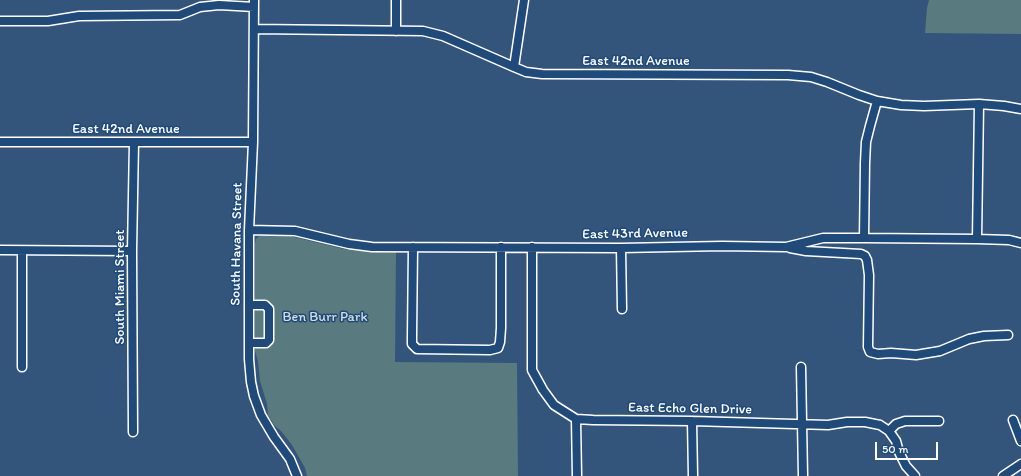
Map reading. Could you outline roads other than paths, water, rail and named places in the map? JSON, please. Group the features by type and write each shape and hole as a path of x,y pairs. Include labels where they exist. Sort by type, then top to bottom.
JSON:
{"street":[{"path":"396,0 396,30"},
{"path":"514,67 524,0"},
{"path":"0,21 48,21 79,16 180,15 200,7 254,4"},
{"name":"South Havana Street","path":"254,4 253,142 249,230 249,360 251,382 261,415 274,437 290,459 297,476"},
{"name":"East 42nd Avenue","path":"254,29 423,31 443,36 526,72 542,74 788,75 811,77 828,82 859,96 901,105 924,106 979,104 1021,109"},
{"path":"864,238 866,142 877,101"},
{"path":"977,239 979,104"},
{"name":"East 42nd Avenue","path":"0,142 253,142"},
{"name":"South Miami Street","path":"133,432 132,251 134,142"},
{"name":"East 43rd Avenue","path":"249,230 295,231 349,244 413,247 786,247 823,238 977,239 1021,242"},
{"path":"413,247 412,344 417,349 429,350 490,350 498,348 501,328 501,247"},
{"path":"532,247 532,370 543,390 554,405 576,419 577,476"},
{"path":"786,247 806,251 854,253 865,256 868,260 869,275 868,347 870,352 878,354 891,353 916,355 940,351 969,339 984,336 1008,335"},
{"path":"621,248 622,309"},
{"path":"0,250 132,251"},
{"path":"22,251 22,366"},
{"path":"249,305 265,305 268,309 269,340 266,343 249,343"},
{"path":"801,366 803,476"},
{"name":"East Echo Glen Drive","path":"576,419 828,425 847,422 865,422 880,424 889,431"},
{"path":"1013,420 1021,441"},
{"path":"692,421 693,476"},
{"path":"915,476 906,466 899,452 896,441 889,431 896,424 904,421 939,421"},
{"path":"1003,476 1021,464"}],"park label":[{"name":"Ben Burr Park","path":"325,317"}]}
